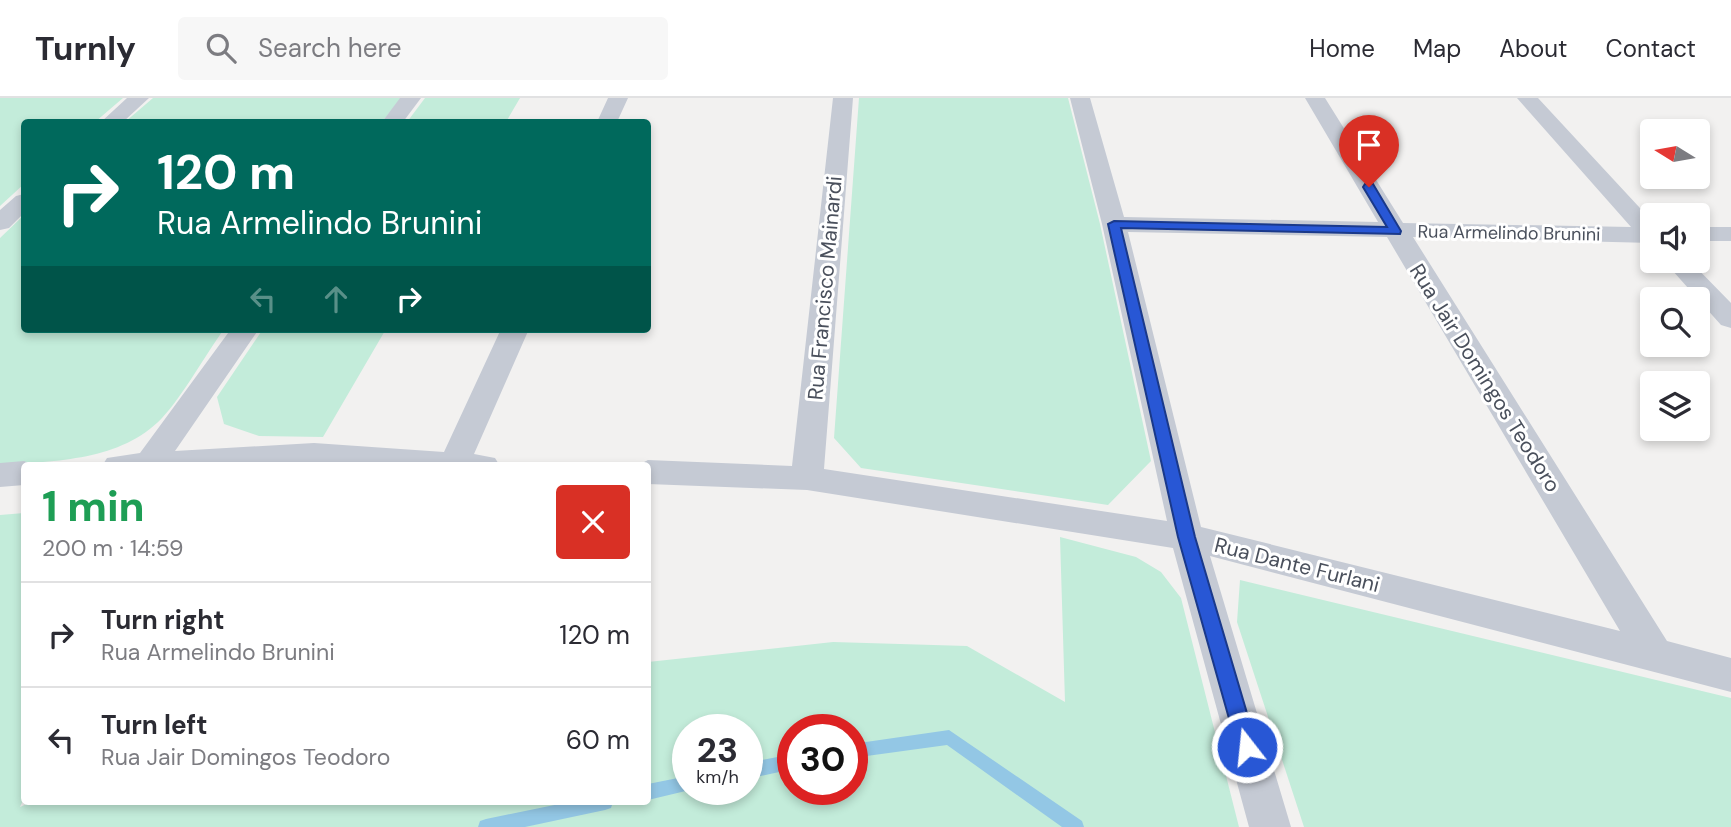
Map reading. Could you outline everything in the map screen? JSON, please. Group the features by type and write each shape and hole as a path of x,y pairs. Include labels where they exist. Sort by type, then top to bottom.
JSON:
{"street":[{"path":"114,119 139,98"},
{"path":"394,119 411,98"},
{"path":"608,119 618,98"},
{"name":"Rua Francisco Mainardi","path":"807,478 843,98"},
{"path":"1080,98 1114,224 1187,537 1270,827"},
{"name":"Rua Jair Domingos Teodoro","path":"1315,98 1656,657"},
{"path":"1527,98 1640,222"},
{"path":"0,223 21,204"},
{"name":"Rua Armelindo Brunini","path":"1114,224 1640,235"},
{"path":"1710,234 1731,234"},
{"path":"1687,273 1731,319"},
{"path":"151,462 242,333"},
{"path":"470,462 514,333"},
{"path":"168,462 314,454 427,462"},
{"name":"Rua Dante Furlani","path":"651,472 807,478 1187,537 1731,676"},
{"path":"0,475 21,473"},
{"path":"1656,657 1731,659"}],"green space":[{"path":"0,98 123,98 98,119 21,119 21,187 0,206"},
{"path":"153,98 401,98 384,119 128,119"},
{"path":"425,98 520,98 508,119 409,119"},
{"path":"859,98 1068,98 1100,224 1151,461 1108,505 861,468 834,438"},
{"path":"21,218 21,333 221,333 178,399 146,432 127,443 87,456 0,465 0,238"},
{"path":"260,333 384,333 323,437 259,436 224,424 217,397"},
{"path":"21,513 20,807 651,805 651,662 833,642 967,646 1065,702 1060,537 1136,557 1161,572 1181,598 1239,827 0,827 0,515"},
{"path":"1240,580 1731,698 1731,827 1304,827 1237,622"}],"waterway":[{"path":"868,749 949,737 1076,827"},
{"path":"763,768 777,764"},
{"path":"651,791 672,787"},
{"path":"486,827 591,805"}],"route":[{"path":"1247,747 1187,537 1114,224 1395,231 1369,187"}]}
